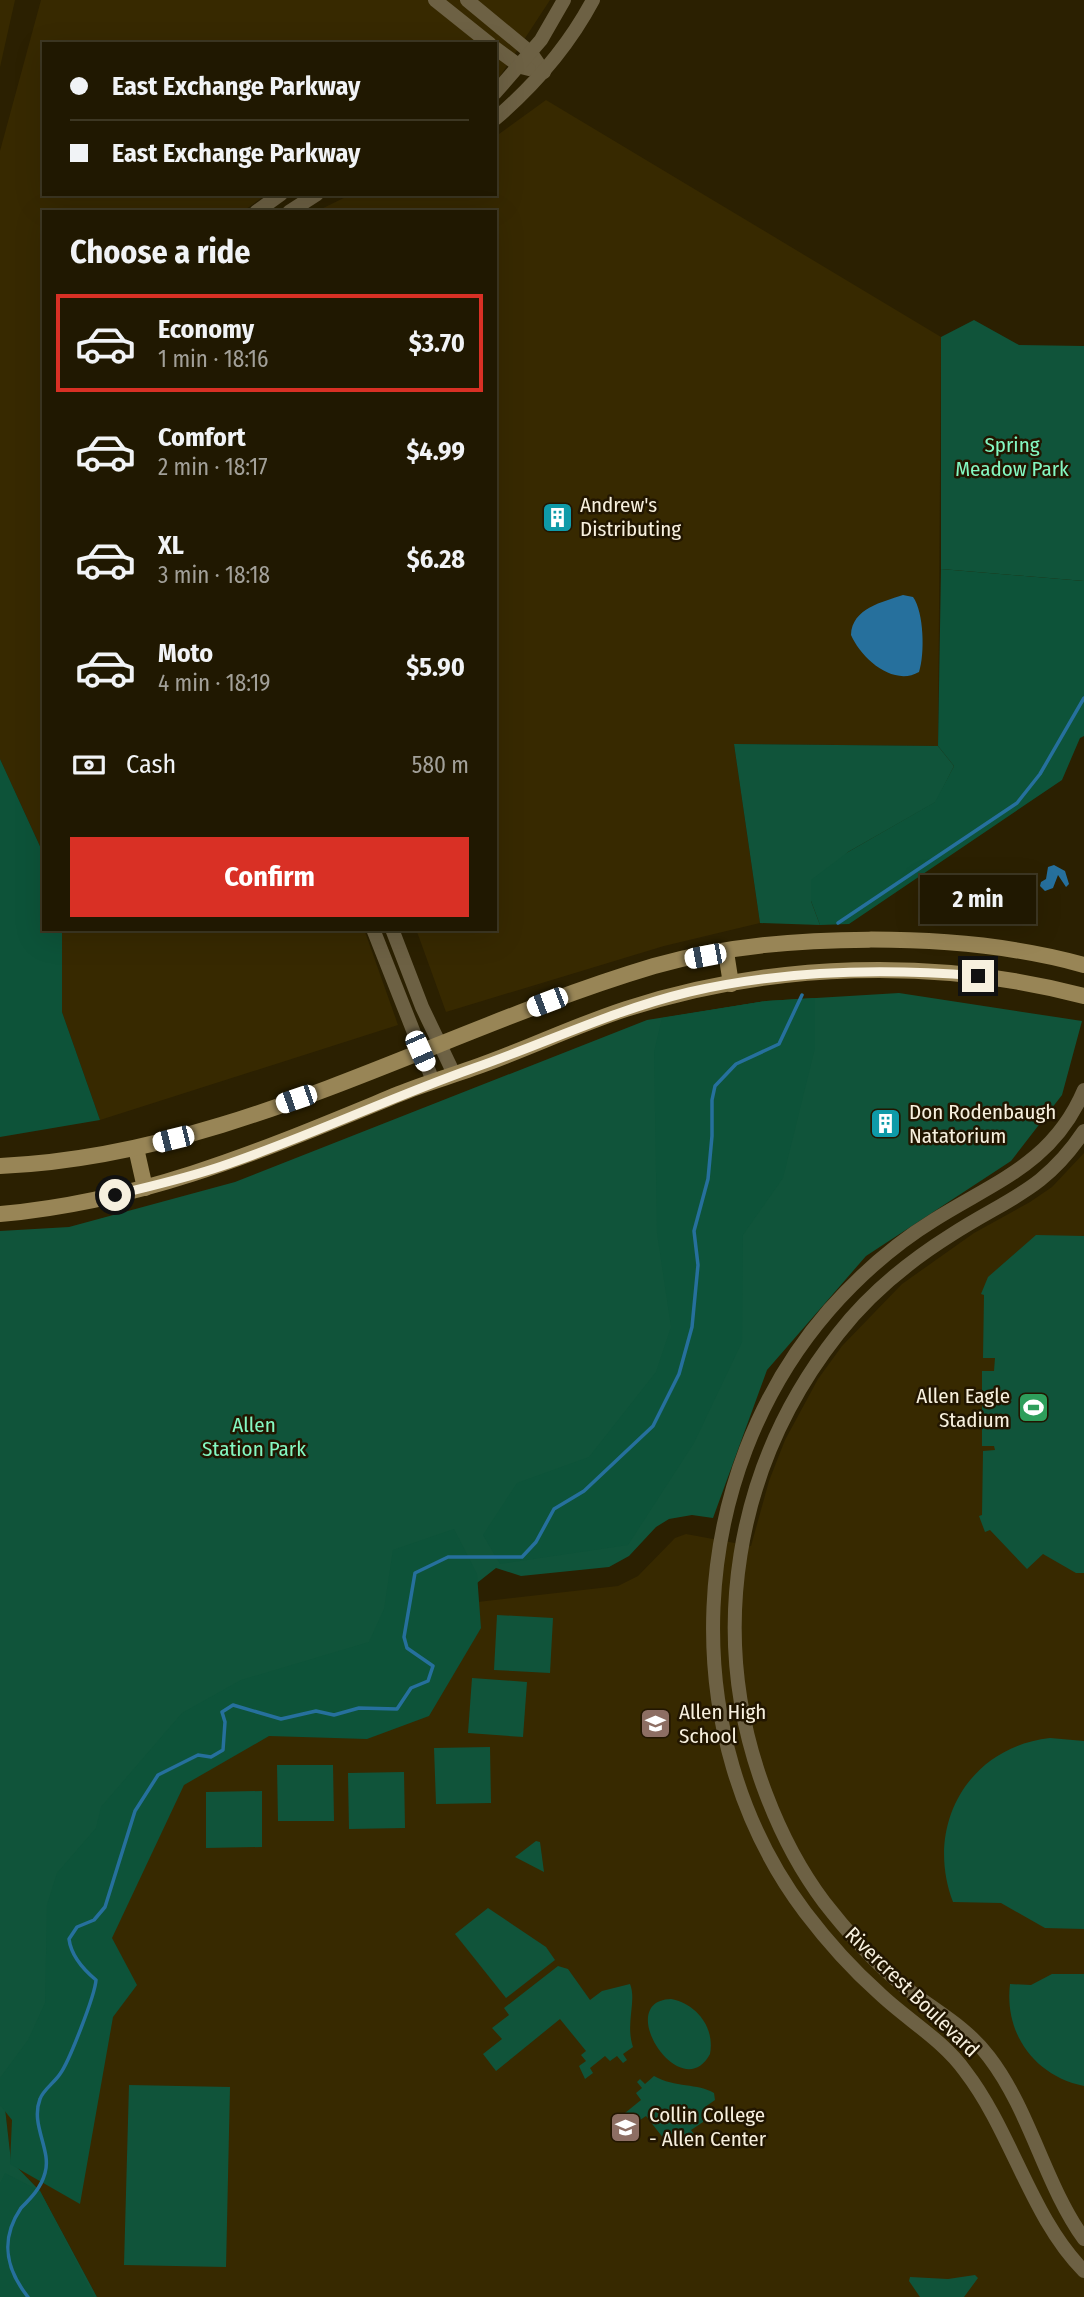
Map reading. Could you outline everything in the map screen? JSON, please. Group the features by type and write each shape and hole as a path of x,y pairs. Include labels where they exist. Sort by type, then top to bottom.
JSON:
{"main road":[{"path":"4,1166 136,1148 254,1114 547,1002 645,970 726,952 848,941 914,941 998,949 1084,965"},
{"path":"726,952 731,984"},
{"path":"7,1214 101,1199 225,1165 433,1081 627,1009 731,984 820,973 908,971 1016,980 1084,996"},
{"path":"136,1148 145,1188"}],"street":[{"path":"435,0 488,42"},
{"path":"467,0 531,53 544,72"},
{"path":"497,91 521,67 564,0"},
{"path":"497,117 561,53 593,0"},
{"path":"497,49 521,67 544,72"},
{"path":"259,210 278,196"},
{"path":"281,210 284,204 296,196"},
{"path":"292,210 314,196"},
{"path":"374,931 433,1081"},
{"path":"393,931 454,1074"},
{"name":"Rivercrest Boulevard","path":"1084,1090 1071,1116 1050,1144 1022,1169 935,1219 885,1255 827,1312 778,1382 741,1464 722,1528 713,1592 715,1673 735,1774 748,1811 772,1858 802,1908 841,1955 962,2066 993,2109 1047,2221 1084,2271"},
{"name":"Rivercrest Boulevard","path":"1084,1131 1051,1173 925,1252 877,1290 838,1334 794,1398 770,1446 747,1513 734,1586 734,1649 738,1690 750,1747 776,1819 797,1859 824,1902 896,1980 944,2012 989,2056 1016,2102 1064,2211 1084,2239"},
{"path":"997,1184 1007,1202"}],"shaded area":[{"path":"0,0 15,0 0,67"},
{"path":"41,0 550,0 497,81 497,42 42,42 42,196 264,196 245,210 42,210 42,851 0,759 0,151"},
{"path":"546,100 941,337 938,746 734,744 760,923 664,946 446,1012 417,931 497,931 497,210 319,210 348,196 497,196 497,136"},
{"path":"62,931 365,931 398,1025 100,1120 62,1012"},
{"name":"Allen High School","path":"1084,1153 1084,2297 97,2297 40,2191 11,2161 5,2108 183,1755 460,1604 618,1586 638,1576 675,1538 686,1534 751,1546 769,1481 785,1440 818,1379 842,1346 902,1284 974,1233 1052,1187"}],"green space":[{"name":"Spring Meadow Park","path":"974,320 1019,345 1084,346 1084,581 941,569 941,337"},
{"path":"941,569 1084,581 1084,736 1080,738 1062,780 849,924 820,925 811,901 811,880 848,852 935,802 954,766 938,746"},
{"path":"734,744 938,746 954,766 936,802 848,852 811,901 820,925 760,923"},
{"path":"0,759 42,851 42,931 62,931 62,1012 100,1120 0,1137"},
{"name":"Allen Station Park","path":"899,993 1082,1021 1062,1095 1011,1161 866,1256 767,1370 713,1518 692,1515 669,1519 656,1527 629,1556 609,1567 521,1576 496,1568 373,1665 183,1755 5,2108 11,2161 40,2191 97,2297 0,2297 0,1231 69,1227 235,1182 647,1020 766,1001"},
{"path":"815,998 815,1048 783,1178 743,1235 742,1342 694,1443 628,1545 500,1564 483,1535 517,1483 589,1457 656,1372 671,1327 657,1233 654,1052 662,1018 766,1001"},
{"name":"Allen Eagle Stadium","path":"1036,1235 1084,1236 1084,1573 1076,1573 1043,1554 1027,1569 990,1530 985,1532 979,1516 982,1515 983,1451 995,1450 994,1446 982,1446 982,1371 994,1371 995,1358 983,1358 984,1295 981,1294 988,1277"},
{"path":"454,1529 477,1574 481,1628 429,1716 367,1739 269,1736 184,1785 112,1938 137,1985 113,2017 80,2204 10,2164 12,2120 0,2105 0,2078 28,2040 45,2003 47,1905 57,1873 96,1828 101,1807 182,1713 241,1680 369,1642 384,1609 393,1550"},
{"path":"497,1615 553,1618 550,1673 494,1670"},
{"path":"472,1678 527,1682 523,1737 468,1733"},
{"path":"1050,1738 1084,1741 1084,1929 1045,1928 1001,1903 953,1902 945,1874 944,1846 949,1819 960,1795 976,1774 996,1757 1021,1745"},
{"path":"490,1747 491,1803 436,1804 434,1748"},
{"path":"277,1765 333,1765 334,1821 278,1821"},
{"path":"404,1772 405,1828 349,1829 348,1773"},
{"path":"262,1791 262,1847 206,1848 206,1792"},
{"path":"536,1841 540,1842 544,1872 515,1857"},
{"path":"488,1908 546,1947 555,1960 506,1998 455,1934"},
{"path":"558,1966 568,1969 590,2000 602,1991 630,1984 630,2029 633,2047 623,2054 627,2060 623,2063 617,2056 610,2061 605,2056 590,2068 593,2073 585,2079 579,2066 586,2061 581,2055 586,2051 560,2019 496,2071 483,2054 502,2039 492,2028 509,2015 504,2008"},
{"path":"1052,1974 1084,1974 1084,2086 1067,2081 1037,2063 1026,2050 1012,2020 1010,1984 1031,1985"},
{"path":"671,1999 689,2006 707,2026 710,2054 698,2067 683,2068 669,2061 650,2032 648,2016 655,2004"},
{"path":"654,2076 714,2093 715,2100 705,2107 703,2122 691,2130 696,2137 664,2139 646,2116 640,2120 635,2115 629,2119 625,2113 641,2100 636,2093 642,2088 637,2082 640,2079 645,2084"},
{"path":"129,2085 230,2087 226,2267 124,2265"},
{"path":"5,2173 40,2191 94,2297 0,2297 0,2183"},
{"path":"975,2275 978,2278 964,2297 920,2297 909,2281 910,2277 948,2279"}],"water":[{"path":"903,595 913,597 917,604 922,633 919,672 909,676 899,676 879,668 862,653 851,635 857,618 863,612"},
{"path":"1054,865 1065,871 1069,884 1066,887 1058,875 1053,888 1045,891 1040,886 1041,882 1046,879 1048,867"}],"waterway":[{"path":"838,923 1017,803 1040,774 1084,698"},
{"path":"28,2297 10,2264 10,2231 21,2208 35,2192 45,2173 46,2155 38,2118 40,2099 60,2074 69,2056 87,2013 96,1980 79,1962 69,1939 77,1927 94,1920 105,1907 135,1811 158,1775 198,1755 211,1757 223,1750 225,1722 222,1712 233,1705 281,1719 316,1711 334,1715 359,1708 397,1709 411,1688 428,1681 433,1666 407,1648 404,1637 415,1573 448,1557 522,1557 536,1542 554,1509 584,1491 653,1426 679,1374 692,1327 698,1265 694,1231 708,1179 715,1086 736,1064 779,1044 802,995"}],"place":[{"name":"Andrew's Distributing","path":"557,517"},
{"name":"Don Rodenbaugh Natatorium","path":"886,1124"},
{"name":"Allen Eagle Stadium","path":"1033,1408"},
{"name":"Allen High School","path":"656,1724"},
{"name":"Collin College - Allen Center","path":"626,2127"}],"route":[{"path":"115,1195 225,1165 433,1081 627,1009 674,996 788,975 908,971 978,976"}]}
